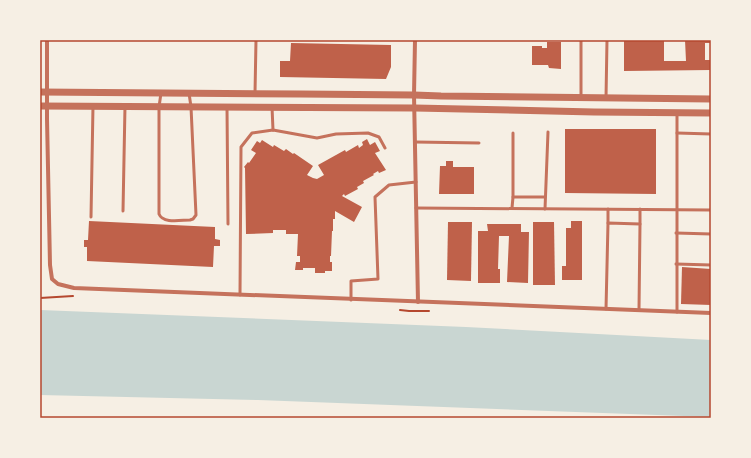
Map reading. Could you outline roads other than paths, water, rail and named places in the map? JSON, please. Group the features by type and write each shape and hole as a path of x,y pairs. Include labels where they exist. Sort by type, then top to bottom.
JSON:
{"street":[{"path":"47,40 43,106 50,265 52,279 55,282 74,288 711,313"},
{"path":"415,40 414,95 418,302"},
{"path":"43,93 255,93 711,99"},
{"path":"677,98 677,112"},
{"path":"43,106 415,108 711,113"}],"lane":[{"path":"255,93 256,40"},
{"path":"580,97 581,40"},
{"path":"606,98 607,40"},
{"path":"160,93 159,214 164,220 190,220 193,219 196,214 189,93"},
{"path":"91,216 93,106"},
{"path":"123,211 125,106"},
{"path":"227,107 228,224"},
{"path":"272,107 273,130"},
{"path":"677,112 677,312"},
{"path":"240,295 241,147 252,133 273,130 317,138 336,134 368,133 379,137 384,148"},
{"path":"544,209 548,132"},
{"path":"512,208 513,133"},
{"path":"677,133 711,134"},
{"path":"415,142 479,143"},
{"path":"351,300 351,281 378,279 375,197 389,185 416,182"},
{"path":"513,197 545,198"},
{"path":"416,208 711,210"},
{"path":"606,309 608,209"},
{"path":"639,310 640,209"},
{"path":"608,223 640,224"},
{"path":"676,233 711,234"},
{"path":"676,264 711,265"}]}
